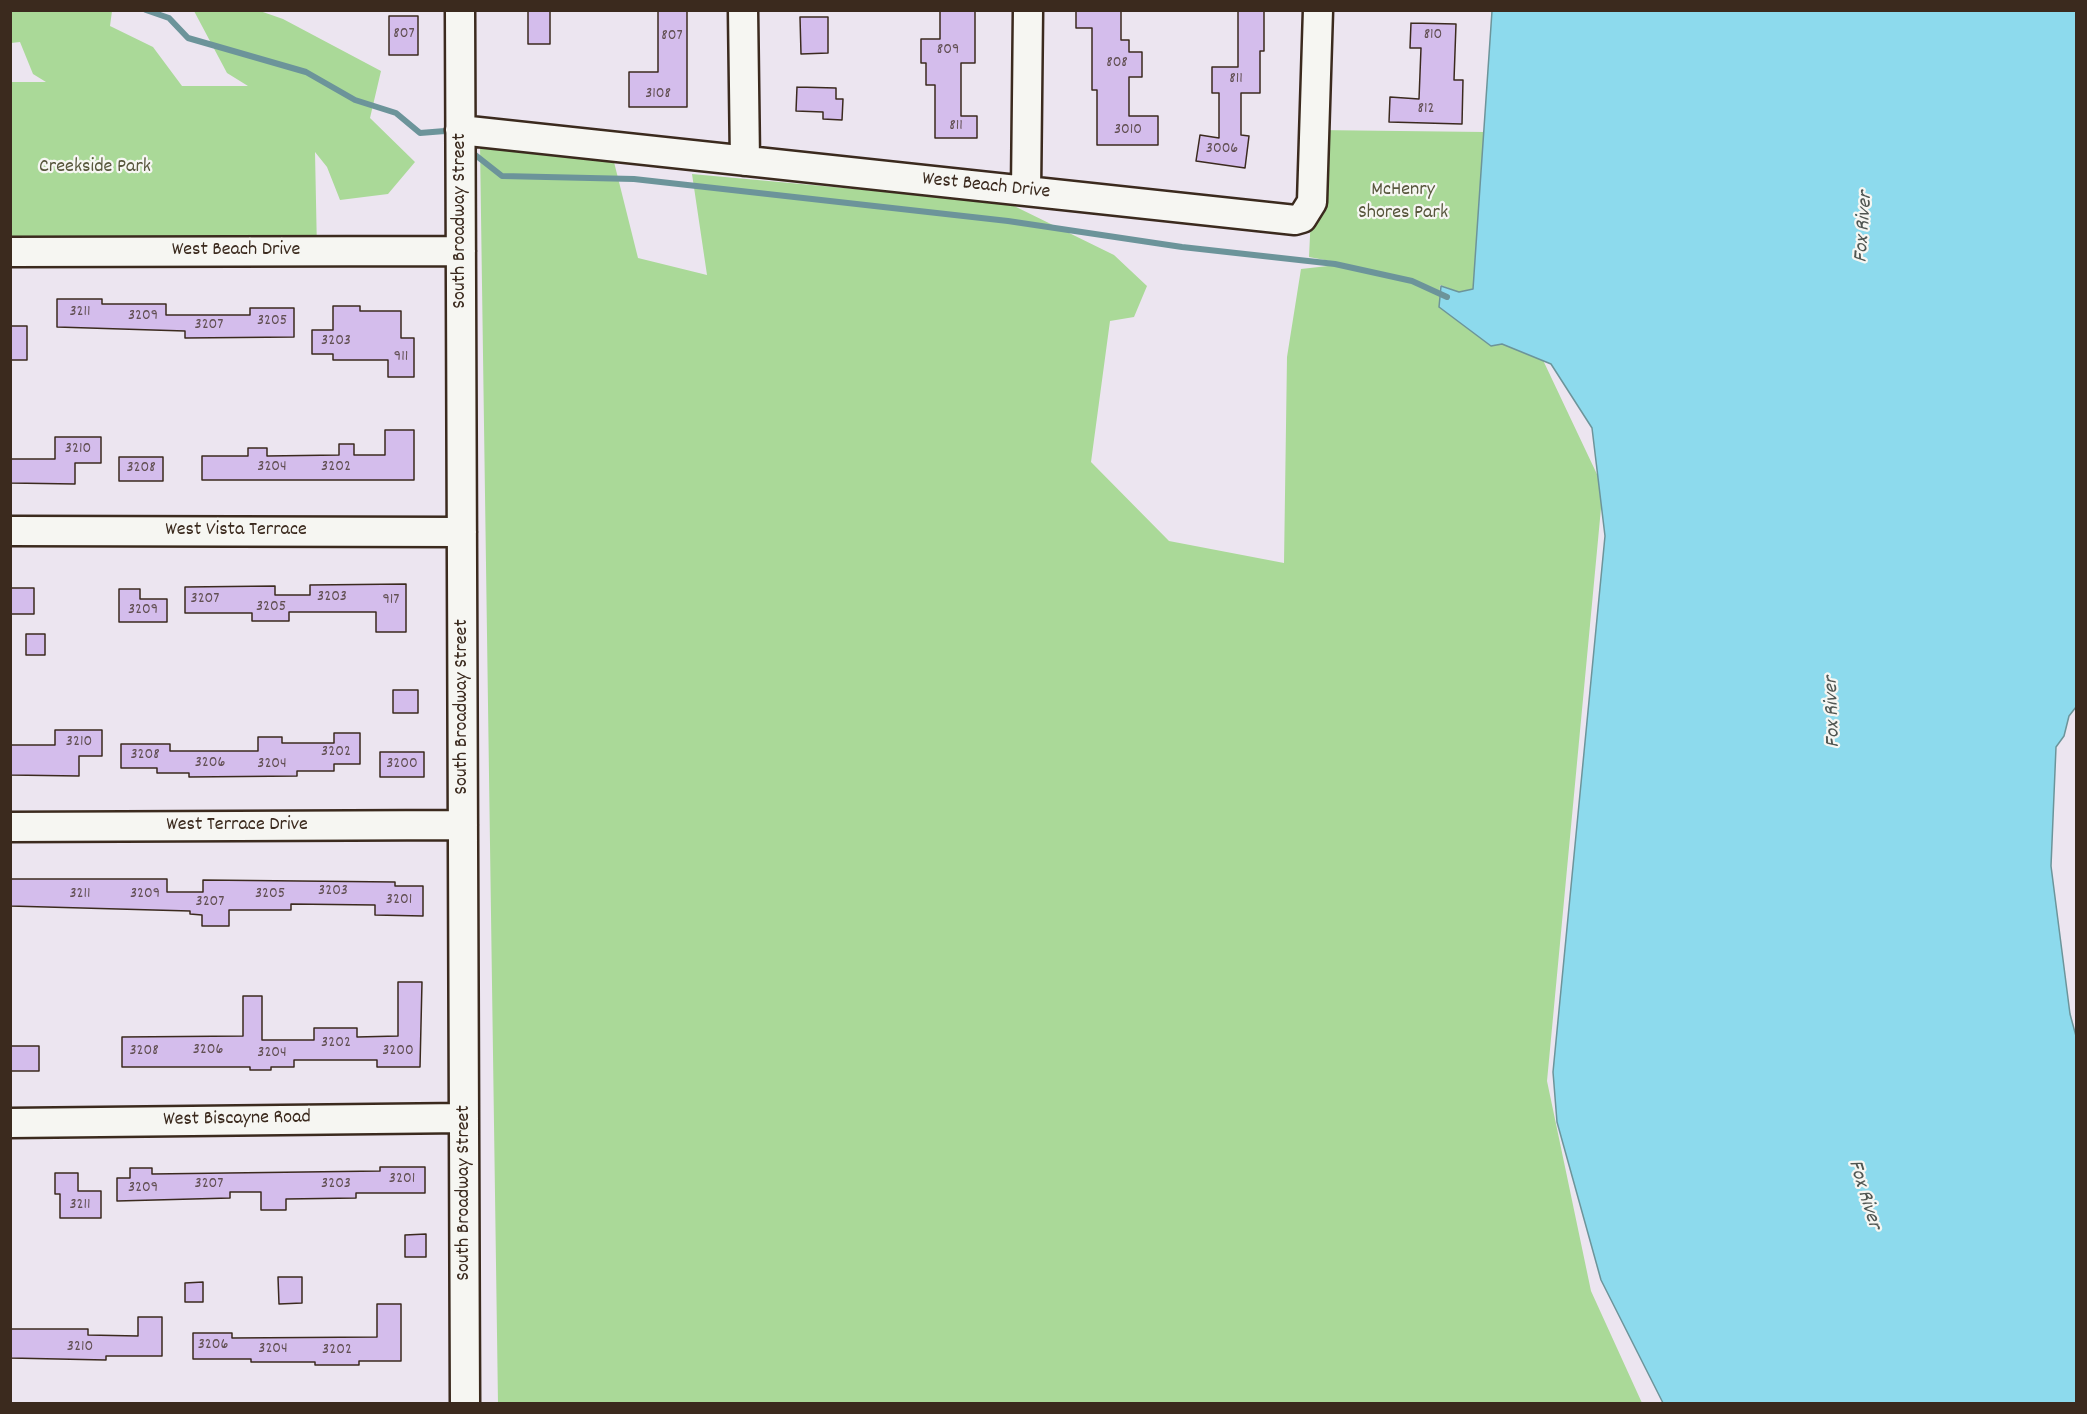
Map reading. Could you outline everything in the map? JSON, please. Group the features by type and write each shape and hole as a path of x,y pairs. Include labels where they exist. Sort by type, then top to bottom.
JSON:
{"street":[{"name":"South Broadway Street","path":"460,10 465,1404"},
{"path":"743,10 745,160"},
{"path":"1026,191 1028,10"},
{"name":"West Beach Drive","path":"460,130 1295,220 1302,218 1312,202 1318,10"},
{"name":"West Beach Drive","path":"10,252 461,251"},
{"name":"West Vista Terrace","path":"10,531 462,532"},
{"name":"West Terrace Drive","path":"10,827 463,825"},
{"name":"West Biscayne Road","path":"10,1123 464,1118"}],"green space":[{"name":"Creekside Park","path":"11,11 112,11 110,26 153,47 182,86 248,86 227,73 194,11 260,11 283,19 381,71 370,118 415,162 388,194 340,200 327,167 315,152 317,251 11,252 11,82 46,82 33,74 20,42 11,43"},
{"name":"McHenry Shores Park","path":"1315,130 1485,132 1473,289 1459,292 1440,285 1439,306 1502,344 1542,358 1603,487 1547,1081 1591,1291 1642,1403 498,1403 480,145 614,162 638,258 707,275 692,174 1008,203 1114,255 1147,286 1134,317 1110,321 1091,462 1169,541 1284,563 1287,357 1301,269 1346,264 1309,257"}],"water":[{"name":"Fox River","path":"1492,11 2076,11 2076,707 2069,716 2064,736 2056,747 2051,866 2070,1014 2076,1036 2076,1403 1663,1403 1601,1280 1557,1122 1553,1072 1605,536 1592,428 1551,364 1502,344 1491,346 1439,307 1441,286 1459,292 1473,289"}],"building":[{"path":"528,10 550,10 550,44 528,44"},
{"path":"658,10 687,10 687,107 629,107 629,72 658,72"},
{"path":"940,10 975,10 975,63 961,63 961,116 977,116 977,138 935,138 935,85 926,85 926,63 921,63 921,39 940,39"},
{"path":"1076,10 1121,10 1121,40 1129,40 1129,52 1142,52 1142,77 1129,77 1129,116 1158,116 1158,145 1097,145 1097,90 1092,90 1092,28 1076,28"},
{"path":"1238,10 1264,10 1264,51 1260,51 1260,93 1241,93 1241,135 1249,136 1245,168 1196,161 1200,135 1219,138 1219,93 1212,93 1212,67 1238,67"},
{"path":"389,16 418,16 418,55 389,55"},
{"path":"800,17 828,17 828,53 801,54"},
{"path":"1411,23 1456,24 1454,80 1463,80 1462,124 1389,122 1390,97 1419,99 1421,48 1410,48"},
{"path":"797,87 836,88 836,99 843,99 842,120 823,119 823,112 796,111"},
{"path":"57,299 102,299 102,304 166,304 166,315 250,315 250,308 294,308 294,337 185,338 185,331 57,327"},
{"path":"333,306 360,306 360,311 401,311 401,338 414,338 414,377 388,377 388,360 333,360 333,354 312,354 312,330 333,330"},
{"path":"10,326 27,326 27,360 10,360"},
{"path":"385,430 414,430 414,480 202,480 202,456 248,456 248,448 267,448 267,456 339,455 339,444 354,444 354,455 385,455"},
{"path":"55,437 101,437 101,463 75,463 75,484 10,483 10,459 55,459"},
{"path":"119,457 163,457 163,481 119,481"},
{"path":"406,584 406,632 376,632 376,612 289,612 289,621 252,621 252,613 185,613 185,587 275,586 275,595 310,595 310,585"},
{"path":"10,588 34,588 34,614 10,614"},
{"path":"119,589 140,589 140,599 167,599 167,622 119,622"},
{"path":"26,634 45,634 45,655 26,655"},
{"path":"393,690 418,690 418,713 393,713"},
{"path":"55,730 102,730 102,756 79,756 79,776 10,775 10,745 55,745"},
{"path":"334,733 360,733 360,764 334,764 334,771 297,771 297,776 189,777 189,773 157,773 157,768 121,768 121,744 170,744 170,751 258,751 258,737 282,737 282,743 334,743"},
{"path":"380,752 424,752 424,777 380,777"},
{"path":"10,879 167,879 167,892 203,892 203,880 395,882 395,886 423,886 423,916 375,915 375,905 291,904 291,910 229,910 229,926 202,926 202,915 190,914 190,911 10,906"},
{"path":"398,982 422,982 420,1067 377,1067 377,1060 294,1060 294,1067 271,1067 271,1070 250,1070 250,1067 122,1067 122,1037 243,1036 243,996 262,996 262,1040 314,1040 314,1028 357,1028 357,1037 398,1036"},
{"path":"10,1046 39,1046 39,1071 10,1071"},
{"path":"380,1167 425,1167 425,1193 356,1193 356,1198 286,1199 286,1210 261,1210 261,1192 230,1192 230,1198 117,1201 117,1178 130,1178 130,1168 152,1168 152,1174 380,1171"},
{"path":"55,1173 78,1173 78,1191 101,1191 101,1218 60,1218 60,1194 55,1194"},
{"path":"426,1234 426,1257 405,1257 405,1235"},
{"path":"278,1277 302,1277 302,1303 279,1304"},
{"path":"203,1282 203,1302 185,1302 185,1283"},
{"path":"377,1304 401,1304 401,1361 359,1361 359,1365 315,1365 315,1362 193,1359 193,1333 232,1333 232,1338 377,1337"},
{"path":"138,1317 162,1317 162,1356 106,1356 106,1360 10,1358 10,1329 88,1329 88,1335 138,1336"}],"waterway":[{"path":"146,10 169,18 188,38 306,72 355,100 396,113 420,133 445,131 451,136"},
{"path":"469,150 502,176 634,179 1008,221 1182,247 1335,264 1412,281 1447,297"}]}
